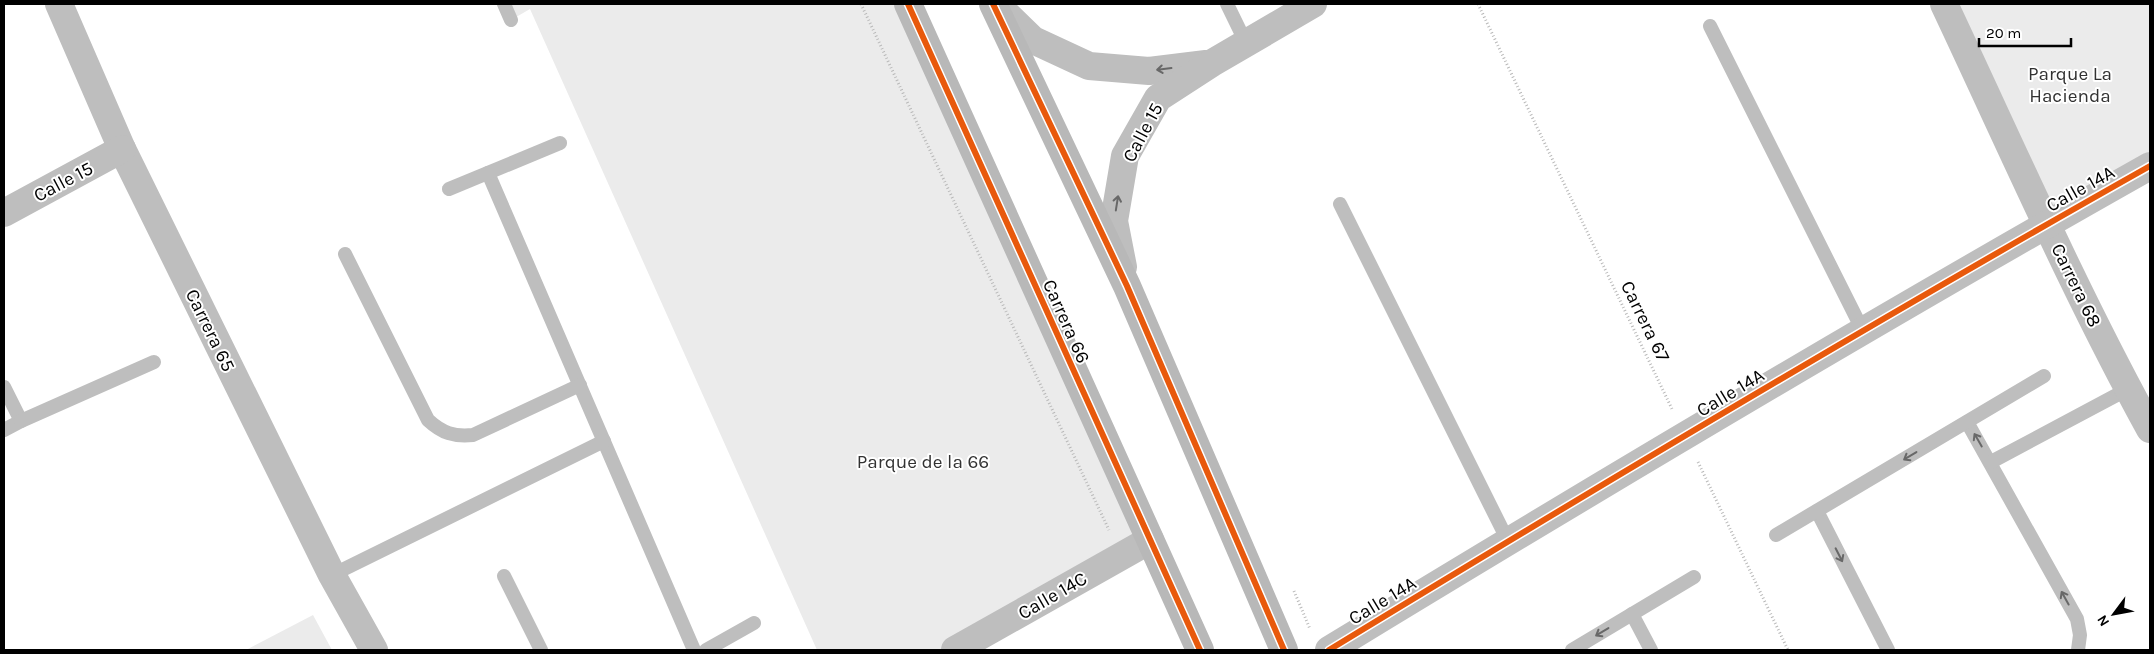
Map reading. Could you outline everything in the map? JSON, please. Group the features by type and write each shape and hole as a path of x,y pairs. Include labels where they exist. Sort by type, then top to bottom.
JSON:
{"main road":[{"name":"Carrera 66","path":"908,4 1200,650"},
{"path":"994,4 1127,286 1284,650"}],"street":[{"name":"Carrera 65","path":"60,4 122,149 332,575 374,650"},
{"name":"Calle 15","path":"994,4 1033,40 1089,66 1149,71 1212,63"},
{"name":"Calle 15","path":"1127,286 1114,221 1125,156 1158,98 1212,63 1313,4"},
{"name":"Carrera 68","path":"1944,4 2047,224 2128,389 2150,429"},
{"name":"Calle 15","path":"4,213 122,149"},
{"name":"Calle 14A","path":"1329,650 1863,330 2150,166"},
{"name":"Calle 14C","path":"955,650 987,642 1121,556 1150,540"}],"lane":[{"path":"504,4 511,20"},
{"path":"1227,4 1246,43"},
{"path":"1710,26 1863,330"},
{"path":"449,189 560,143"},
{"path":"488,173 694,650"},
{"path":"1340,204 1508,542"},
{"path":"345,254 428,420 437,428 448,434 473,435 580,385"},
{"path":"4,430 154,362"},
{"path":"1776,535 2044,376"},
{"path":"4,387 21,421"},
{"path":"1991,462 2128,389"},
{"path":"1967,422 2077,618 2080,635 2078,650"},
{"path":"332,575 604,441"},
{"path":"1817,511 1888,650"},
{"path":"504,576 542,650"},
{"path":"1572,650 1694,577"},
{"path":"1632,614 1651,650"},
{"path":"706,650 754,623"}],"path":[{"path":"861,4 1121,556"}],"green space":[{"name":"Parque de la 66","path":"504,4 908,4 1150,540 955,650 817,650 530,9 511,20"},
{"name":"Parque La Hacienda","path":"1944,4 2150,4 2150,166 2047,224"},
{"path":"313,615 332,650 246,650"}],"cycle path":[{"path":"908,4 1200,650"},
{"path":"993,4 1127,286 1284,650"},
{"path":"1329,650 1737,405 1943,284 2150,166"}]}
